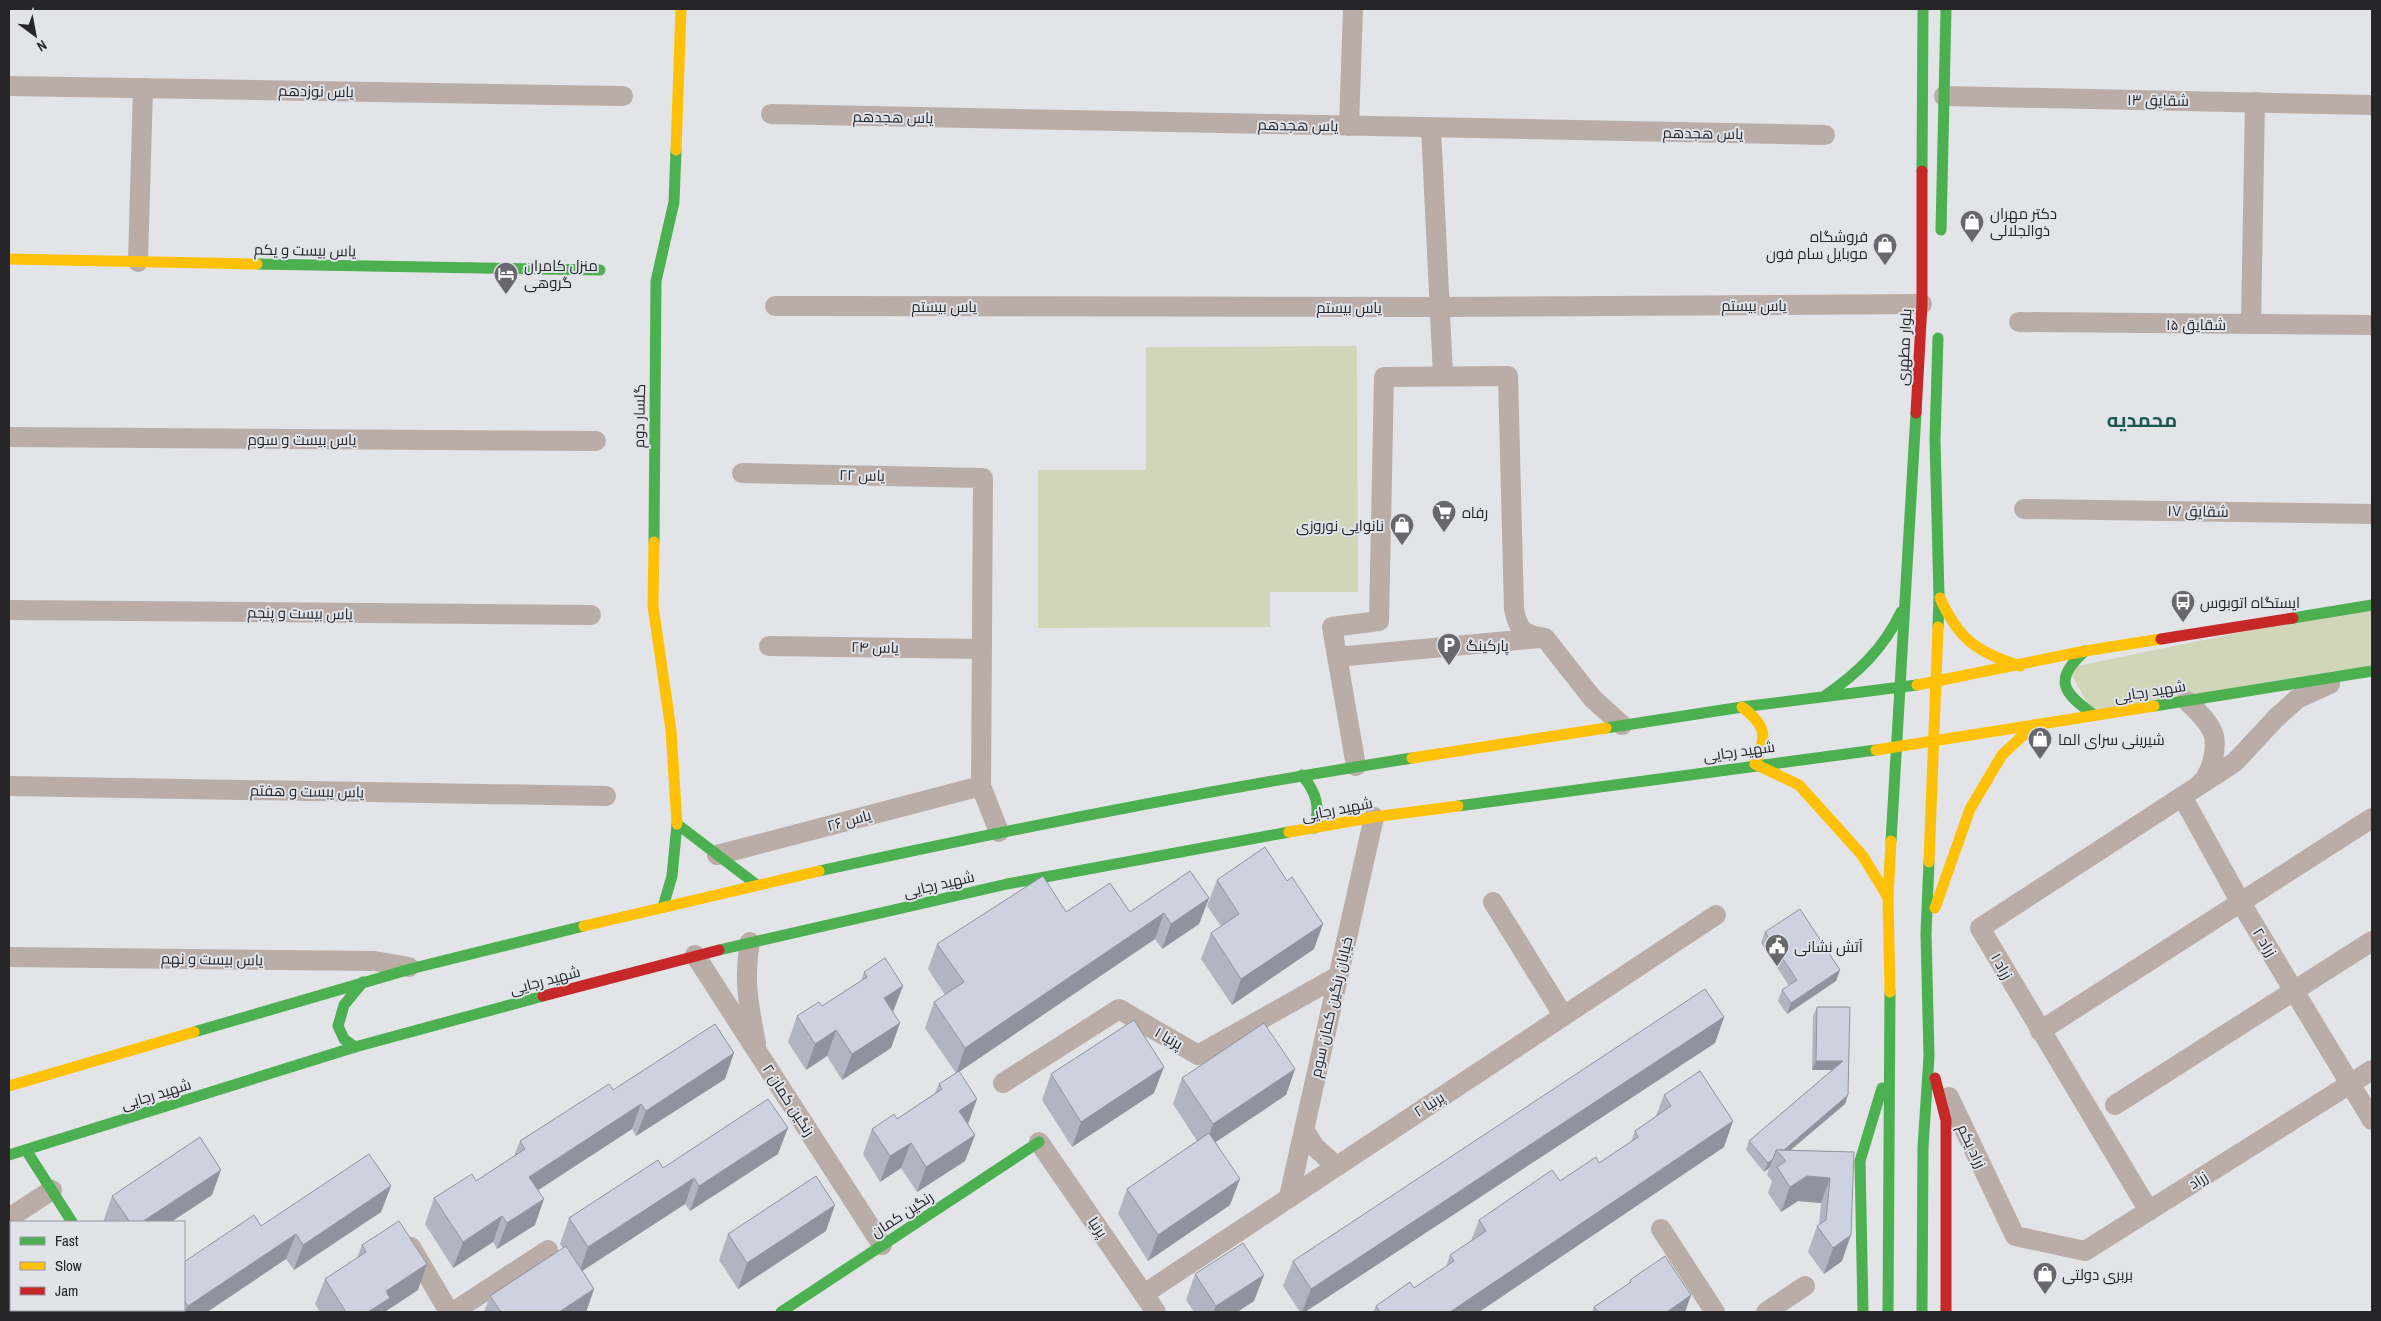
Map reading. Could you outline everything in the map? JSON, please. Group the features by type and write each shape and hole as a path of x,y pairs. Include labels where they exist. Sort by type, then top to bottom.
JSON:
{"street":[{"name":"گلسار دوم","path":"663,907 672,887 678,824 671,730 653,606 656,281 674,202 681,9"},
{"path":"1349,126 1352,9"},
{"name":"بلوار مطهری","path":"1888,1312 1891,1056 1888,897 1922,304 1923,9"},
{"path":"1940,243 1946,9"},
{"name":"یاس نوزدهم","path":"9,86 623,96"},
{"path":"138,262 143,88"},
{"name":"شقایق ۱۳","path":"1944,96 2372,105"},
{"path":"2251,324 2255,102"},
{"name":"یاس هجدهم","path":"772,114 1825,136"},
{"path":"1431,128 1443,375"},
{"name":"یاس بیست و یکم","path":"9,259 600,270"},
{"name":"یاس بیستم","path":"775,306 1441,308 1922,304"},
{"path":"1922,1312 1923,1146 1929,1056 1926,933 1939,596 1935,439 1938,322"},
{"name":"شقایق ۱۵","path":"2019,322 2372,325"},
{"path":"1356,766 1332,627 1379,621 1384,377 1443,375 1508,376 1514,609 1518,626 1531,636 1545,638 1593,699 1622,725"},
{"name":"یاس بیست و سوم","path":"9,437 596,441"},
{"name":"یاس ۲۲","path":"742,473 983,478 982,649"},
{"name":"شقایق ۱۷","path":"2024,509 2372,514"},
{"path":"1939,596 1949,622 1967,643 1991,657 2020,666"},
{"path":"1821,698 1872,659 1892,631 1904,606"},
{"path":"9,1086 414,968 757,885 999,832 1356,766 1742,707 1935,683 2085,651 2372,606"},
{"name":"یاس بیست و پنجم","path":"9,610 591,615"},
{"path":"1337,657 1545,638"},
{"name":"یاس ۲۴","path":"769,646 982,649"},
{"path":"982,649 981,786 999,832"},
{"path":"2085,651 2068,668 2065,686 2072,700 2094,715"},
{"name":"شهید رجایی","path":"9,1155 355,1047 695,955 1007,884 1374,817 1755,764 1933,742 2372,671"},
{"path":"2183,798 2235,762 2276,718 2297,699 2352,674"},
{"path":"2183,798 2208,777 2213,755 2214,736 2205,721 2187,700"},
{"path":"1742,707 1759,719 1764,734 1763,746 1755,764 1800,785 1862,856 1888,897"},
{"path":"1926,933 1970,809 2002,755 2034,725"},
{"path":"1302,775 1314,788 1319,800 1318,817 1314,828"},
{"name":"یاس یبست و هفتم","path":"9,786 606,796"},
{"name":"یاس ۲۶","path":"717,855 981,786"},
{"name":"زراد ۲","path":"2183,798 2241,903 2372,1120"},
{"name":"زراد ۱","path":"2149,1211 2040,1032 1980,928 2183,798"},
{"name":"خیابان رنگین کمان سوم","path":"1289,1196 1374,817"},
{"path":"2040,1032 2372,818"},
{"path":"678,824 757,885"},
{"path":"1494,902 1563,1016"},
{"name":"پرنیا ۲","path":"1144,1294 1289,1196 1716,915"},
{"path":"2115,1105 2372,941"},
{"path":"750,942 745,966 746,991 758,1052"},
{"name":"رنگین کمان ۲","path":"695,955 882,1245"},
{"name":"یاس بیست و نهم","path":"9,957 375,961 414,968"},
{"name":"پرنیا ۱","path":"1003,1082 1119,1009 1198,1055 1338,976"},
{"path":"355,1047 344,1039 338,1026 344,1005 363,982"},
{"path":"1863,1312 1860,1161 1891,1056"},
{"path":"1929,1056 1946,1120 1946,1312"},
{"name":"زراد یکم","path":"1929,1056 2015,1236"},
{"name":"زراد","path":"2015,1236 2085,1251 2372,1070"},
{"path":"1304,1130 1315,1147 1336,1166"},
{"name":"رنگین کمان","path":"781,1312 1039,1142"},
{"name":"پرنیا","path":"1039,1142 1156,1312"},
{"path":"26,1150 71,1221"},
{"path":"9,1218 52,1190"},
{"path":"1661,1229 1715,1312"},
{"path":"408,1242 449,1312"},
{"path":"453,1312 548,1250"},
{"path":"1766,1312 1805,1286"},
{"path":"125,1312 129,1311"}],"green space":[{"path":"1357,346 1358,592 1270,592 1270,627 1038,628 1038,470 1146,470 1146,347"},
{"path":"2372,605 2372,671 2094,715 2068,668"}],"building":[{"path":"1265,847 1287,881 1292,877 1323,924 1241,979 1211,933 1239,914 1217,880"},
{"path":"1190,871 1209,898 1171,924 1164,913 965,1048 934,1002 964,982 937,944 1043,876 1066,912 1110,883 1130,912"},
{"path":"1800,909 1840,970 1791,1003 1782,990 1797,980 1765,932"},
{"path":"885,958 903,986 884,998 900,1023 852,1054 836,1030 815,1044 797,1016 819,1002 822,1006 867,977 864,972"},
{"path":"1705,989 1724,1017 1311,1289 1293,1261"},
{"path":"1817,1007 1850,1007 1848,1095 1784,1150 1776,1150 1773,1159 1768,1163 1749,1141 1843,1061 1816,1061"},
{"path":"1134,1020 1164,1067 1081,1122 1051,1074"},
{"path":"1264,1023 1295,1069 1213,1124 1182,1078"},
{"path":"715,1024 734,1053 646,1111 641,1104 529,1177 544,1199 507,1223 502,1216 463,1242 434,1198 472,1174 476,1181 525,1149 520,1141 609,1084 613,1090"},
{"path":"959,1071 977,1099 959,1111 975,1135 926,1167 911,1143 890,1156 872,1129 894,1114 897,1119 942,1089 939,1084"},
{"path":"1700,1071 1733,1121 1450,1312 1380,1312 1376,1306 1410,1282 1414,1288 1454,1261 1450,1255 1486,1231 1479,1220 1552,1170 1560,1181 1596,1157 1599,1163 1638,1137 1635,1131 1671,1106 1664,1095"},
{"path":"768,1099 788,1128 699,1186 694,1178 588,1247 569,1218 658,1160 663,1168"},
{"path":"1209,1133 1240,1179 1158,1235 1127,1189"},
{"path":"200,1137 221,1170 144,1221 129,1221 112,1196"},
{"path":"1776,1150 1854,1152 1851,1235 1833,1248 1817,1226 1826,1220 1830,1178 1807,1176 1790,1187 1777,1167 1786,1161"},
{"path":"369,1154 391,1186 303,1245 296,1234 188,1306 185,1302 185,1261 254,1215 261,1226"},
{"path":"816,1176 835,1205 747,1263 728,1234"},
{"path":"399,1221 427,1264 386,1291 390,1298 368,1312 346,1312 325,1279 366,1252 362,1245"},
{"path":"1243,1243 1264,1275 1216,1306 1195,1274"},
{"path":"566,1246 594,1289 559,1312 501,1312 490,1296"},
{"path":"1665,1256 1691,1295 1667,1312 1598,1312 1594,1307 1631,1282 1630,1280"}],"traffic: fast":[{"path":"1922,171 1923,9"},
{"path":"1941,230 1946,9"},
{"path":"654,542 656,281 674,202 676,150"},
{"path":"257,264 600,270"},
{"path":"1938,338 1935,439 1938,627"},
{"path":"1891,841 1916,413"},
{"path":"2293,618 2372,605"},
{"path":"1826,695 1849,678 1869,659 1887,637 1901,612"},
{"path":"2085,651 2068,670 2065,678 2069,692 2083,707 2094,715"},
{"path":"2154,706 2372,671"},
{"path":"1606,728 1742,707 1917,685"},
{"path":"1458,806 1876,750"},
{"path":"819,871 1115,810 1412,758"},
{"path":"1302,775 1311,788 1316,800 1317,813 1314,828"},
{"path":"663,907 672,876 677,824 757,885"},
{"path":"719,950 1007,884 1289,832"},
{"path":"1922,1312 1923,1147 1929,1056 1926,933 1929,862"},
{"path":"194,1032 414,968 584,926"},
{"path":"355,1047 344,1039 338,1026 344,1005 363,982"},
{"path":"1888,1312 1890,992"},
{"path":"9,1155 355,1047 543,996"},
{"path":"1863,1312 1860,1161 1882,1088"},
{"path":"781,1312 1039,1142"},
{"path":"26,1150 71,1221"}],"traffic: slow":[{"path":"676,150 681,9"},
{"path":"9,259 257,264"},
{"path":"654,542 653,606 671,730 677,824"},
{"path":"1940,598 1954,624 1971,642 1992,655 2020,666"},
{"path":"1929,862 1938,627"},
{"path":"1917,685 2085,651 2161,639"},
{"path":"1876,750 2154,706"},
{"path":"1742,707 1756,720 1762,732 1762,746 1755,764 1799,785 1862,855 1888,897"},
{"path":"1935,908 1970,809 2002,755 2034,725"},
{"path":"1412,758 1606,728"},
{"path":"1289,832 1374,817 1458,806"},
{"path":"1890,992 1888,897 1891,841"},
{"path":"584,926 819,871"},
{"path":"9,1086 194,1032"}],"traffic: jam":[{"path":"1916,413 1922,304 1922,171"},
{"path":"2161,639 2293,618"},
{"path":"543,996 719,950"},
{"path":"1935,1078 1946,1120 1946,1312"}],"place":[{"name":"دکتر مهران ذوالجلالی","path":"1972,243"},
{"name":"فروشگاه موبایل سام فون","path":"1885,266"},
{"name":"منزل کامران گروهی","path":"506,295"},
{"name":"رفاه","path":"1444,533"},
{"name":"نانوایی نوروزی","path":"1402,546"},
{"name":"ایستگاه اتوبوس","path":"2183,623"},
{"name":"پارکینگ","path":"1449,666"},
{"name":"شیرینی سرای الما","path":"2040,760"},
{"name":"آتش نشانی","path":"1777,967"},
{"name":"بربری دولتی","path":"2045,1295"}],"district":[{"name":"محمدیه","path":"2142,419"}]}
